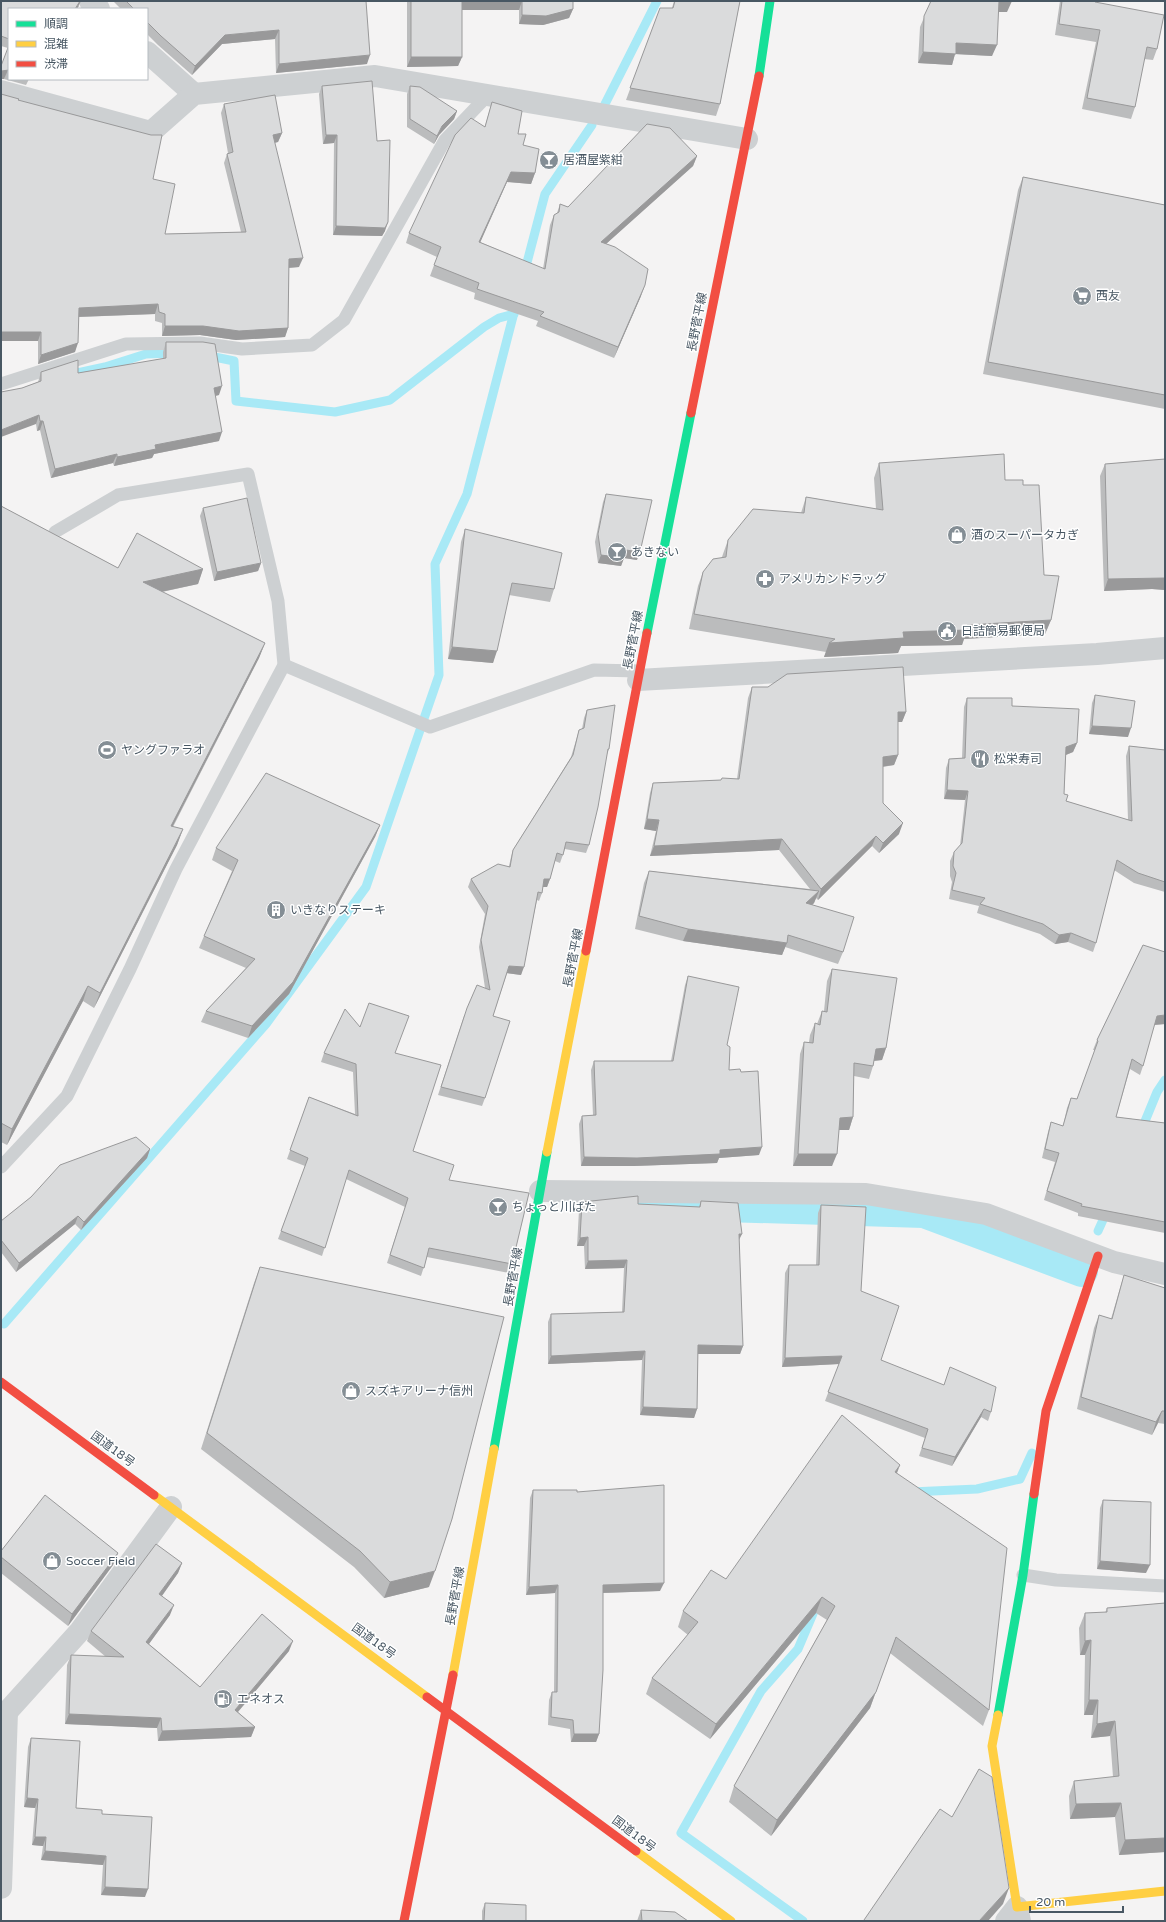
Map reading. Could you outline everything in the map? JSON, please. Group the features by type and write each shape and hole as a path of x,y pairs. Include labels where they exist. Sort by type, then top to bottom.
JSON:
{"main road":[{"name":"長野菅平線","path":"404,1921 447,1710 540,1192 639,676 761,67 770,1"},
{"path":"1098,1256 1046,1411 1023,1575 992,1746 1015,1916 1165,1891"},
{"name":"国道18号","path":"1,1382 731,1921"}],"street":[{"path":"90,1 98,8"},
{"path":"148,53 194,94"},
{"path":"1,91 151,132 194,94 375,76 747,139"},
{"path":"639,676 1097,654 1165,648"},
{"path":"540,1192 866,1194 986,1214 1114,1262 1165,1274"},
{"path":"1,1888 4,1713 80,1631 171,1507"}],"lane":[{"path":"1,384 126,344 200,342 242,349 312,345 344,320 445,140 488,95"},
{"path":"1,1167 67,1096 130,969 176,869 284,665 278,601 248,474 118,495 55,532"},
{"path":"284,665 430,727 594,670 639,676"},
{"path":"1023,1575 1056,1580 1165,1586"}],"building":[{"path":"1,1 80,1 76,8 8,8 8,39 1,36"},
{"path":"126,1 366,1 370,55 279,64 279,30 225,35 195,66 148,23 148,8 133,8"},
{"path":"411,1 462,1 462,57 411,57"},
{"path":"522,1 573,1 573,9 546,16 522,15"},
{"path":"675,1 740,1 720,104 630,88 660,8 673,8"},
{"path":"931,1 999,1 997,45 956,43 956,54 923,52 924,16"},
{"path":"1062,1 1095,1 1164,15 1157,49 1147,47 1135,107 1087,98 1100,30 1059,24"},
{"path":"8,48 8,70 1,71 1,66"},
{"path":"372,81 377,141 390,140 388,222 385,228 336,226 337,135 326,135 322,86"},
{"path":"410,86 420,87 457,111 442,126 437,136 410,119"},
{"path":"1,94 19,99 18,100 151,135 162,135 153,179 175,184 165,234 246,232 227,154 233,152 224,104 275,95 282,133 273,135 303,258 289,259 288,328 239,331 203,326 165,326 165,314 159,312 158,304 79,308 78,343 41,355 41,332 1,332"},
{"path":"492,102 522,111 518,134 526,134 523,145 539,149 535,173 511,172 479,242 545,269 554,215 559,212 560,204 568,207 647,124 670,128 697,156 601,242 615,247 648,269 645,285 618,347 540,316 544,312 477,289 479,283 434,265 441,247 409,233 455,135 471,118 485,127"},
{"name":"西友","path":"1023,177 1165,205 1165,395 988,362"},
{"path":"166,342 203,342 215,344 222,386 214,388 222,432 155,445 156,449 117,457 117,454 55,469 43,421 40,421 39,415 1,430 1,392 22,388 41,381 41,372 78,360 78,373 166,358"},
{"path":"1004,454 1005,480 1023,480 1023,485 1039,485 1044,575 1059,576 1051,620 967,625 967,630 903,632 904,638 829,643 835,639 694,614 703,572 713,559 726,557 728,540 753,509 804,513 806,497 883,510 879,463"},
{"path":"1165,459 1165,578 1108,579 1105,464"},
{"path":"606,494 652,500 640,552 626,550 624,558 601,555 598,534"},
{"path":"247,498 261,563 217,572 203,508"},
{"name":"ヤングファラオ","path":"1,506 118,568 137,533 203,569 143,582 265,643 171,826 183,829 100,993 88,986 12,1129 1,1123"},
{"path":"465,529 562,553 554,589 512,583 497,651 452,647"},
{"path":"903,667 906,712 898,712 898,755 883,757 883,803 903,823 883,843 876,836 821,889 782,839 654,846 659,820 647,819 653,783 721,780 722,778 739,779 752,687 768,687 787,674"},
{"path":"1095,695 1135,701 1131,728 1092,726"},
{"path":"967,698 1012,698 1012,706 1079,709 1077,743 1066,747 1064,794 1068,795 1066,801 1132,821 1129,746 1165,750 1165,882 1138,873 1117,860 1096,943 1071,933 1059,935 1043,924 980,904 985,898 952,890 956,873 953,866 954,852 962,843 968,791 947,790 949,759 965,758"},
{"path":"615,705 609,749 589,845 566,842 563,855 557,853 550,879 544,879 542,893 538,892 524,967 509,966 493,1016 510,1021 485,1098 441,1087 467,1008 477,985 490,990 481,940 488,906 471,879 498,864 510,867 513,850 573,755 579,730 584,728 587,710"},
{"name":"いきなりステーキ","path":"266,773 380,825 293,982 252,1026 206,1011 255,959 204,936 238,860 216,848"},
{"path":"649,871 819,891 806,903 854,917 843,952 788,935 787,943 688,929 639,916"},
{"path":"1143,945 1165,952 1165,1015 1157,1016 1143,1066 1132,1059 1116,1117 1165,1123 1165,1222 1081,1206 1082,1204 1047,1191 1059,1153 1045,1149 1051,1122 1063,1126 1071,1098 1077,1099 1098,1041 1097,1040"},
{"path":"832,969 897,978 886,1048 876,1049 873,1066 854,1063 853,1117 840,1118 837,1154 798,1154 804,1042 813,1043 815,1023 820,1025 822,1011 827,1012"},
{"path":"688,976 739,987 727,1045 730,1047 729,1070 740,1069 741,1072 758,1071 762,1147 720,1150 720,1154 637,1158 584,1157 582,1116 596,1115 594,1061 673,1061"},
{"path":"369,1003 409,1016 395,1053 441,1065 413,1151 454,1165 449,1180 529,1193 512,1264 429,1248 424,1268 390,1255 408,1198 349,1170 325,1248 281,1231 308,1158 290,1150 309,1097 358,1116 356,1064 324,1053 345,1009 360,1027"},
{"path":"136,1137 150,1149 84,1222 78,1216 19,1263 1,1240 1,1221 31,1197 60,1165"},
{"path":"638,1196 638,1204 700,1207 701,1201 738,1203 742,1234 739,1234 743,1346 698,1345 697,1409 643,1407 645,1351 551,1356 551,1314 624,1312 627,1260 588,1261 588,1237 580,1238 582,1202"},
{"path":"821,1205 866,1207 861,1291 899,1306 881,1360 944,1385 950,1367 996,1387 991,1412 984,1409 955,1457 922,1448 928,1429 828,1392 842,1356 785,1358 789,1265 819,1265"},
{"name":"スズキアリーナ信州","path":"260,1267 504,1317 452,1519 435,1571 390,1582 360,1551 207,1433"},
{"path":"1124,1275 1165,1288 1165,1411 1162,1411 1156,1422 1081,1397 1099,1315 1112,1319"},
{"path":"842,1415 900,1465 895,1472 1007,1548 989,1710 896,1637 876,1692 777,1820 734,1786 835,1606 822,1597 716,1724 652,1678 698,1622 683,1611 711,1570 726,1579"},
{"path":"664,1485 664,1583 603,1585 603,1670 599,1734 574,1734 573,1720 551,1717 552,1692 557,1692 558,1585 529,1587 533,1490 577,1490 577,1492"},
{"path":"45,1495 118,1553 72,1614 1,1557 1,1551"},
{"path":"1103,1500 1151,1502 1150,1565 1100,1561"},
{"path":"156,1544 182,1563 159,1594 174,1605 146,1642 200,1687 262,1614 293,1641 235,1710 255,1727 162,1731 161,1718 69,1714 71,1655 124,1657 91,1631"},
{"path":"1165,1603 1165,1838 1125,1840 1121,1803 1076,1804 1074,1781 1119,1776 1115,1721 1097,1724 1098,1700 1089,1700 1091,1640 1085,1641 1085,1613 1107,1612 1107,1608"},
{"path":"31,1738 80,1741 76,1808 102,1810 102,1814 152,1817 148,1889 105,1887 106,1856 45,1851 46,1837 35,1837 38,1799 27,1798"},
{"path":"979,1769 992,1777 1009,1888 979,1921 865,1921 864,1920 940,1809 952,1817"},
{"path":"485,1903 526,1905 526,1921 484,1921"},
{"path":"641,1910 675,1912 688,1921 642,1921"}],"waterway":[{"path":"605,104 657,1"},
{"path":"524,274 545,194 592,125"},
{"path":"4,1324 266,1024 366,887 439,675 435,564 467,494 517,301"},
{"path":"205,355 234,361 236,401 335,412 390,400 484,327 499,318 514,314"},
{"path":"68,375 105,367 146,354 174,353"},
{"path":"1141,1131 1157,1092 1165,1080"},
{"path":"595,1202 924,1212 1082,1271"},
{"path":"1098,1231 1107,1211"},
{"path":"911,1492 977,1489 1020,1479 1032,1453"},
{"path":"803,1921 681,1833 761,1691 798,1649 815,1609"}],"traffic: fast":[{"path":"759,76 770,1"},
{"path":"647,633 691,413"},
{"path":"494,1449 547,1152"},
{"path":"998,1715 1023,1575 1034,1494"}],"traffic: slow":[{"path":"547,1152 586,951"},
{"path":"453,1675 494,1449"},
{"path":"154,1495 427,1697"},
{"path":"998,1715 992,1746 1017,1907 1165,1891"},
{"path":"636,1851 731,1921"}],"traffic: jam":[{"path":"691,413 759,76"},
{"path":"586,951 647,633"},
{"path":"1034,1494 1046,1411 1098,1256"},
{"path":"1,1382 154,1495"},
{"path":"404,1921 453,1675"},
{"path":"427,1697 636,1851"}],"place":[{"name":"居酒屋紫紺","path":"549,160"},
{"name":"西友","path":"1082,296"},
{"name":"酒のスーパータカぎ","path":"957,535"},
{"name":"あきない","path":"617,552"},
{"name":"アメリカンドラッグ","path":"765,579"},
{"name":"日詰簡易郵便局","path":"947,631"},
{"name":"ヤングファラオ","path":"107,750"},
{"name":"松栄寿司","path":"980,759"},
{"name":"いきなりステーキ","path":"276,910"},
{"name":"ちょっと川ばた","path":"498,1207"},
{"name":"スズキアリーナ信州","path":"351,1391"},
{"name":"Soccer Field","path":"52,1561"},
{"name":"エネオス","path":"223,1699"}]}
